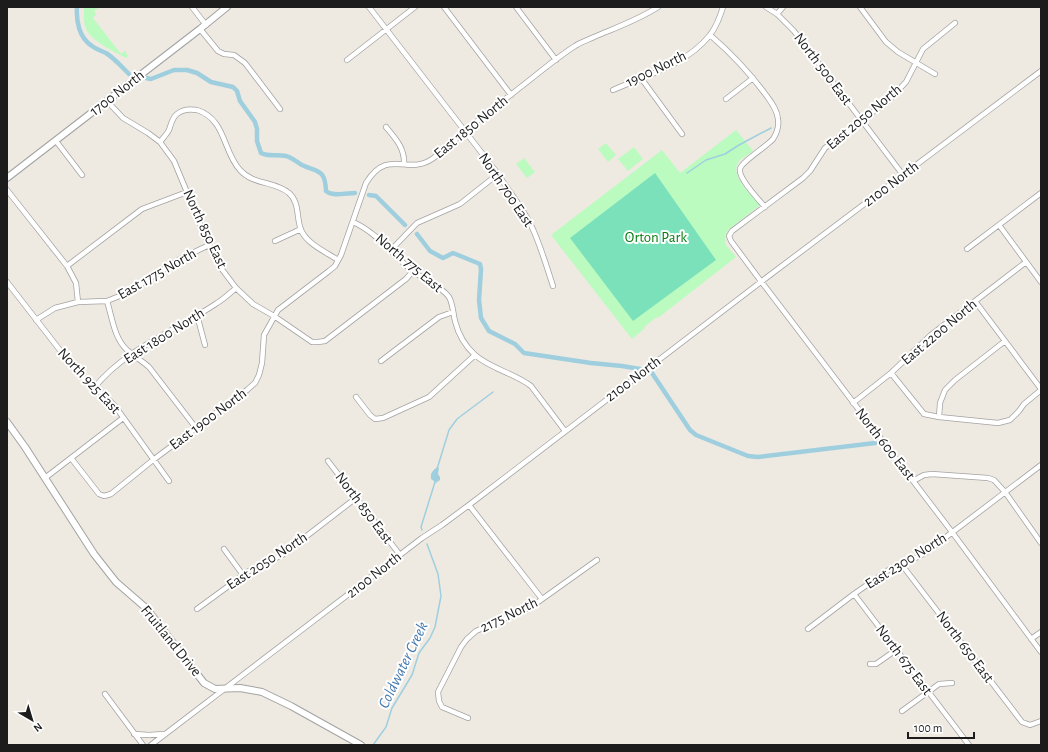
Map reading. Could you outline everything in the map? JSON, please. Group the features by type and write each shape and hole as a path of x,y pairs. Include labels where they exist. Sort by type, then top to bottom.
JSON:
{"street":[{"path":"192,7 206,25"},
{"name":"1700 North","path":"7,178 206,25 227,7"},
{"name":"North 700 East","path":"370,7 386,30 498,174 529,221 536,236 553,286"},
{"path":"347,60 416,7"},
{"path":"444,7 511,95"},
{"path":"516,7 556,60"},
{"name":"East 1850 North","path":"274,316 278,310 329,271 338,260 344,249 366,183 371,174 379,167 386,164 414,165 424,163 432,159 465,131 576,45 658,7"},
{"name":"1900 North","path":"613,90 672,65 692,52 710,35 718,22 723,7"},
{"name":"North 500 East","path":"766,7 777,14 794,31 903,175"},
{"path":"777,14 783,7"},
{"path":"860,7 886,42 898,52 935,74"},
{"name":"East 2050 North","path":"729,236 732,231 803,178 810,171 825,148 899,91 906,82 924,49 930,42 955,23"},
{"path":"200,29 218,51 224,54 234,55 245,63 280,110"},
{"path":"710,35 734,56 775,107 778,118 778,129 774,137 767,146 743,164 740,170 740,176 765,206"},
{"name":"2100 North","path":"151,745 400,555 469,505 761,281 1041,71"},
{"path":"641,78 682,134"},
{"path":"726,100 753,78"},
{"name":"North 850 East","path":"107,101 123,118 148,132 160,142 174,161 209,245 221,268 236,288 253,304 274,316 312,342 324,341 406,279 413,271"},
{"path":"160,142 169,130 174,117 177,114 186,110 200,111 212,120 222,131 233,160 243,174 249,179 283,189 289,194 297,207 301,230 308,240 338,260"},
{"path":"386,127 402,148 404,164"},
{"path":"56,140 82,175"},
{"path":"391,250 417,223 460,204 498,174"},
{"path":"7,190 67,266 76,283 78,302"},
{"path":"67,266 142,209 187,192"},
{"path":"967,249 1041,193"},
{"name":"North 775 East","path":"353,222 372,232 413,271 442,290 448,297 454,312 459,333 467,346 475,355 485,362 523,380 531,386 565,431"},
{"path":"999,225 1041,282"},
{"path":"275,240 301,230"},
{"name":"North 600 East","path":"729,236 731,241 952,532 1041,652"},
{"name":"East 1775 North","path":"36,320 55,308 78,302 107,301 127,293 180,259 209,245"},
{"name":"East 2200 North","path":"853,403 891,373 931,335 1026,262"},
{"name":"North 925 East","path":"7,282 88,384 104,395 115,406 169,481"},
{"name":"East 1800 North","path":"94,388 112,370 133,354 218,303 236,288"},
{"path":"107,301 118,337 126,348 149,367 196,428"},
{"path":"891,373 924,414 939,417 998,422 1010,420 1019,412 1024,404 1041,389 975,301"},
{"path":"382,361 439,317 454,312"},
{"path":"197,315 205,345"},
{"name":"East 1900 North","path":"71,458 99,494 104,496 110,494 255,383 259,376 262,363 264,335 274,316"},
{"path":"939,417 940,403 946,390 955,380 1005,341"},
{"path":"356,397 375,419 383,418 429,397 475,355"},
{"path":"45,478 123,418"},
{"name":"Fruitland Drive","path":"7,422 94,554 116,582 146,608 204,683 214,689 240,688 262,692 291,706 361,745"},
{"name":"North 850 East","path":"328,461 400,555"},
{"name":"East 2300 North","path":"808,629 890,569 902,565 925,553 1041,465"},
{"path":"913,481 924,475 932,474 988,478 994,480 1041,542"},
{"name":"East 2050 North","path":"197,610 243,575 282,555 356,498"},
{"path":"469,505 542,599"},
{"path":"224,549 243,575"},
{"name":"2175 North","path":"468,718 442,707 439,701 438,692 467,639 476,631 519,613 542,599 597,560"},
{"name":"North 650 East","path":"902,565 1022,722 1030,725 1041,721"},
{"name":"North 675 East","path":"854,594 968,745"},
{"path":"1031,639 1041,632"},
{"path":"870,664 876,664 896,650"},
{"path":"902,711 939,684 952,683"},
{"path":"104,694 143,745"},
{"path":"134,734 166,734"}],"green space":[{"path":"84,7 100,7 94,11 96,14 93,18 121,54 125,51 128,56 126,58 102,45 91,36 84,24"},
{"name":"Orton Park","path":"736,130 753,151 740,160 736,171 746,190 760,205 728,230 725,237 726,245 736,257 658,318 657,317 644,327 645,328 632,339 551,235 662,150 680,173"},
{"path":"606,143 616,155 608,162 598,149"},
{"path":"634,147 643,159 628,171 618,159"},
{"path":"524,158 535,172 527,178 516,164"},
{"path":"655,173 716,260 633,321 570,238"}],"water":[{"path":"437,467 439,468 438,474 440,480 434,484 434,481 431,479 431,475"}],"waterway":[{"path":"77,7 79,29 84,38 88,43 112,57 129,74"},
{"path":"146,78 151,79 174,70 187,70 197,73 211,82 233,87 237,91 240,101 255,122 257,129 257,141 261,153 267,155 283,155 317,171 322,175 326,191 329,193 355,193"},
{"name":"Coldwater Creek","path":"687,173 706,160 725,154 771,128"},
{"path":"369,195 376,196 405,225"},
{"path":"417,234 430,251 443,258 453,253 480,264 479,300 481,318 489,331 515,344 524,353 640,369"},
{"path":"652,373 690,430 696,435 748,456 758,457 875,443"},
{"name":"Coldwater Creek","path":"437,469 449,430 457,419 493,392"},
{"name":"Coldwater Creek","path":"422,530 421,527 435,482"},
{"name":"Coldwater Creek","path":"373,745 386,727 392,708 412,675 419,653 430,638 435,627 441,596 438,574 427,544"}]}
